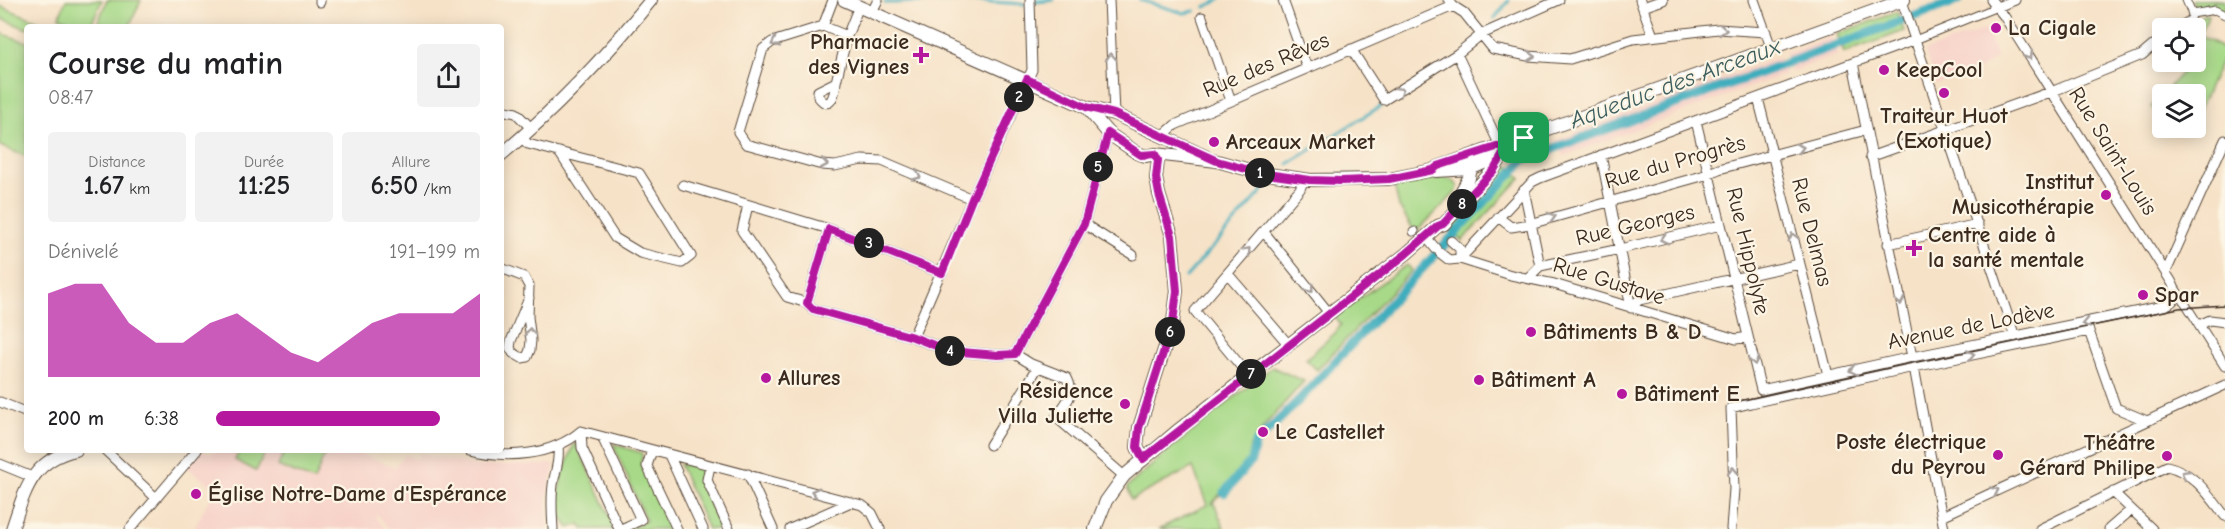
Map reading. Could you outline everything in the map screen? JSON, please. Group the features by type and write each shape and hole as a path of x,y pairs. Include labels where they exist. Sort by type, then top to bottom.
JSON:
{"street":[{"path":"504,152 552,111 651,0"},
{"path":"823,26 833,0"},
{"path":"844,0 1086,107 1114,114 1217,161 1260,173 1341,181 1389,179 1433,170 1447,172 1470,169 1524,138 1771,47 1876,4 1903,0 2015,337"},
{"path":"872,12 878,0"},
{"path":"913,337 972,199 1032,70 1030,0"},
{"path":"1109,0 1114,114"},
{"path":"1283,0 1307,68"},
{"name":"Rue des Rêves","path":"1151,132 1166,133 1175,125 1351,50 1384,100 1457,54 1482,34 1559,0"},
{"path":"1653,36 1642,4 1663,0"},
{"path":"1754,0 1771,47"},
{"path":"1460,259 1524,190 1539,178 1915,40 1994,4 2015,0"},
{"path":"2186,0 2192,18"},
{"path":"1351,50 1451,3 1464,13 1492,50 1528,56 1570,59 1633,39 1718,29 1766,32"},
{"name":"Rue Saint-Louis","path":"1994,4 2052,91 2199,325"},
{"path":"836,82 847,36 859,6"},
{"path":"2192,14 2215,10 2225,15"},
{"path":"1202,17 1231,101"},
{"path":"847,36 823,26 772,42 763,49 738,132 746,144 822,165 835,166 862,160 882,160 972,199"},
{"path":"1870,158 2052,91 2142,55 2152,47"},
{"path":"1095,529 1106,501 1124,476 1443,224 1494,170 1502,150 1457,54"},
{"path":"1853,63 1944,529"},
{"name":"Rue Delmas","path":"1758,98 1828,375"},
{"path":"1086,107 1108,133 1137,153 1146,156 1155,154 1217,161"},
{"path":"504,111 516,113 527,133 528,144 559,152 639,173 691,256 682,262 640,253 615,238 559,152"},
{"name":"Rue Hippolyte","path":"1696,121 1761,390"},
{"name":"Rue du Progrès","path":"1498,218 1511,227 1530,224 1866,130"},
{"path":"1137,153 1134,146 1135,137 1151,132"},
{"path":"1151,132 1160,146 1155,154"},
{"path":"1015,354 1084,224 1108,133"},
{"path":"2166,272 2225,140"},
{"path":"1433,170 1438,166 1475,155 1502,150"},
{"path":"1143,459 1137,447 1139,428 1176,311 1177,291 1175,257 1170,228 1159,194 1156,178 1158,160 1155,154"},
{"path":"1460,259 1460,249 1438,226 1439,220 1461,196 1475,155"},
{"path":"1601,155 1631,308"},
{"path":"1176,311 1195,311 1300,189 1304,179"},
{"path":"683,185 829,229 942,273"},
{"path":"1524,190 1540,266 1528,278"},
{"path":"748,206 742,231 787,297 807,303 813,309 913,337 949,351 1015,354 1038,367 1067,378 1072,387 1072,394 1056,417 1124,476"},
{"path":"1084,224 1133,255"},
{"path":"1888,244 1978,224"},
{"name":"Rue Georges","path":"1540,266 1721,225"},
{"path":"807,303 829,229"},
{"path":"1264,232 1329,313"},
{"name":"Rue Gustave","path":"1426,237 1449,260 1460,259 1618,302 1631,308 1736,339 1748,337"},
{"path":"1631,308 1639,300 1799,264"},
{"path":"504,269 526,278 530,290 530,350 526,357 522,358 513,353 510,344 529,298"},
{"path":"1228,274 1289,345"},
{"name":"Avenue de Lodève","path":"1761,390 1828,375 1913,362 2015,337 2164,306 2175,299 2176,289"},
{"path":"1195,311 1249,376"},
{"path":"2225,322 2211,320 2199,325 2225,366"},
{"path":"1731,529 1734,489 1731,408 1913,362 2089,331 2116,408 2147,421"},
{"path":"990,445 1038,367"},
{"path":"1942,516 2225,385"},
{"path":"0,402 24,412"},
{"path":"580,432 851,502 868,509 880,529"},
{"path":"494,453 510,455 558,446 568,442 580,432"},
{"path":"580,432 582,448 620,529 640,520 602,436"},
{"path":"552,529 553,481 560,461 558,446"},
{"path":"652,450 647,466 677,529"},
{"path":"12,529 32,477 54,453"},
{"path":"108,453 156,498"},
{"path":"130,529 195,453"},
{"path":"669,455 703,529"},
{"path":"0,465 32,477"},
{"path":"710,466 707,480 729,529"},
{"path":"2046,528 2167,466 2196,480 2225,516"},
{"path":"748,474 773,529"},
{"path":"2113,492 2152,529"},
{"path":"790,529 851,502"},
{"path":"2109,529 2131,510"}],"shaded area":[{"path":"1986,29 1997,58 1978,70 1936,84 1925,51"},
{"path":"1831,37 1838,55 1792,71 1785,54"},
{"path":"1779,57 1785,74 1563,156 1557,140"},
{"path":"199,453 359,453 395,467 405,455 417,459 420,453 479,466 555,464 547,498 548,529 389,529 376,513 376,518 386,529 194,529 207,503 218,491 187,467"}],"green space":[{"path":"66,0 102,0 91,24 76,24 59,17"},
{"path":"107,0 141,0 130,24 97,24"},
{"path":"2192,0 2225,0 2225,13 2217,8 2196,10"},
{"path":"0,6 45,24 24,24 24,28 0,18"},
{"path":"1897,12 1904,31 1844,53 1837,34"},
{"path":"2202,15 2209,15 2206,20 2206,18 2199,18"},
{"path":"0,33 24,41 24,156 0,146"},
{"path":"2206,39 2225,50 2206,94 2206,84 2172,84 2183,72 2206,72"},
{"path":"1506,164 1521,178 1462,241 1447,227"},
{"path":"1443,177 1454,181 1458,187 1456,192 1417,231 1413,229 1399,207 1394,184"},
{"path":"1407,265 1412,270 1317,370 1306,359 1341,325 1334,316"},
{"path":"1272,367 1304,381 1266,424 1250,446 1248,461 1212,504 1215,505 1224,528 1159,529 1207,505 1193,467 1131,500 1127,487"},
{"path":"575,442 616,529 583,529 580,524 569,528 557,510 561,478"},
{"path":"613,444 642,453 641,466 672,529 630,529 646,521"},
{"path":"238,453 265,453 256,471 235,460"},
{"path":"284,453 316,453 324,456 314,481 278,466"},
{"path":"679,464 702,468 698,479 722,529 708,529"}],"waterway":[{"path":"1034,2 1053,0"},
{"path":"1140,0 1184,13 1195,11"},
{"path":"1205,7 1220,0"},
{"path":"1494,19 1509,0"},
{"name":"Aqueduc des Arceaux","path":"1224,493 1251,461 1255,444 1525,159 1959,0"},
{"path":"885,3 976,1 1024,4"},
{"path":"1288,164 1381,106"},
{"path":"1186,277 1266,187"}],"tram line":[{"path":"1730,403 2179,308 2225,305"}],"place":[{"name":"La Cigale","path":"1996,28"},
{"name":"Pharmacie des Vignes","path":"921,55"},
{"name":"KeepCool","path":"1884,70"},
{"name":"Traiteur Huot (Exotique)","path":"1944,93"},
{"name":"Arceaux Market","path":"1214,142"},
{"name":"Institut Musicothérapie","path":"2106,195"},
{"name":"Centre aide à la santé mentale","path":"1914,248"},
{"name":"Spar","path":"2143,295"},
{"name":"Bâtiments B & D","path":"1531,332"},
{"name":"Allures","path":"766,378"},
{"name":"Bâtiment A","path":"1479,380"},
{"name":"Bâtiment E","path":"1622,394"},
{"name":"Résidence Villa Juliette","path":"1125,404"},
{"name":"Le Castellet","path":"1263,432"},
{"name":"Poste électrique du Peyrou","path":"1998,455"},
{"name":"Théâtre Gérard Philipe","path":"2167,456"},
{"name":"Église Notre-Dame d'Espérance","path":"196,494"}],"route":[{"path":"1027,79 1086,107 1114,114 1217,161 1260,173 1304,179 1341,181 1389,179 1433,170 1438,166 1524,138 1503,154 1494,170 1443,224 1143,459 1137,447 1139,428 1173,322 1177,291 1172,236 1159,194 1156,178 1158,160 1155,154 1141,155 1108,133 1084,224 1015,354 949,351 913,337 813,309 807,303 829,229 942,273 972,199 1027,79"}]}
